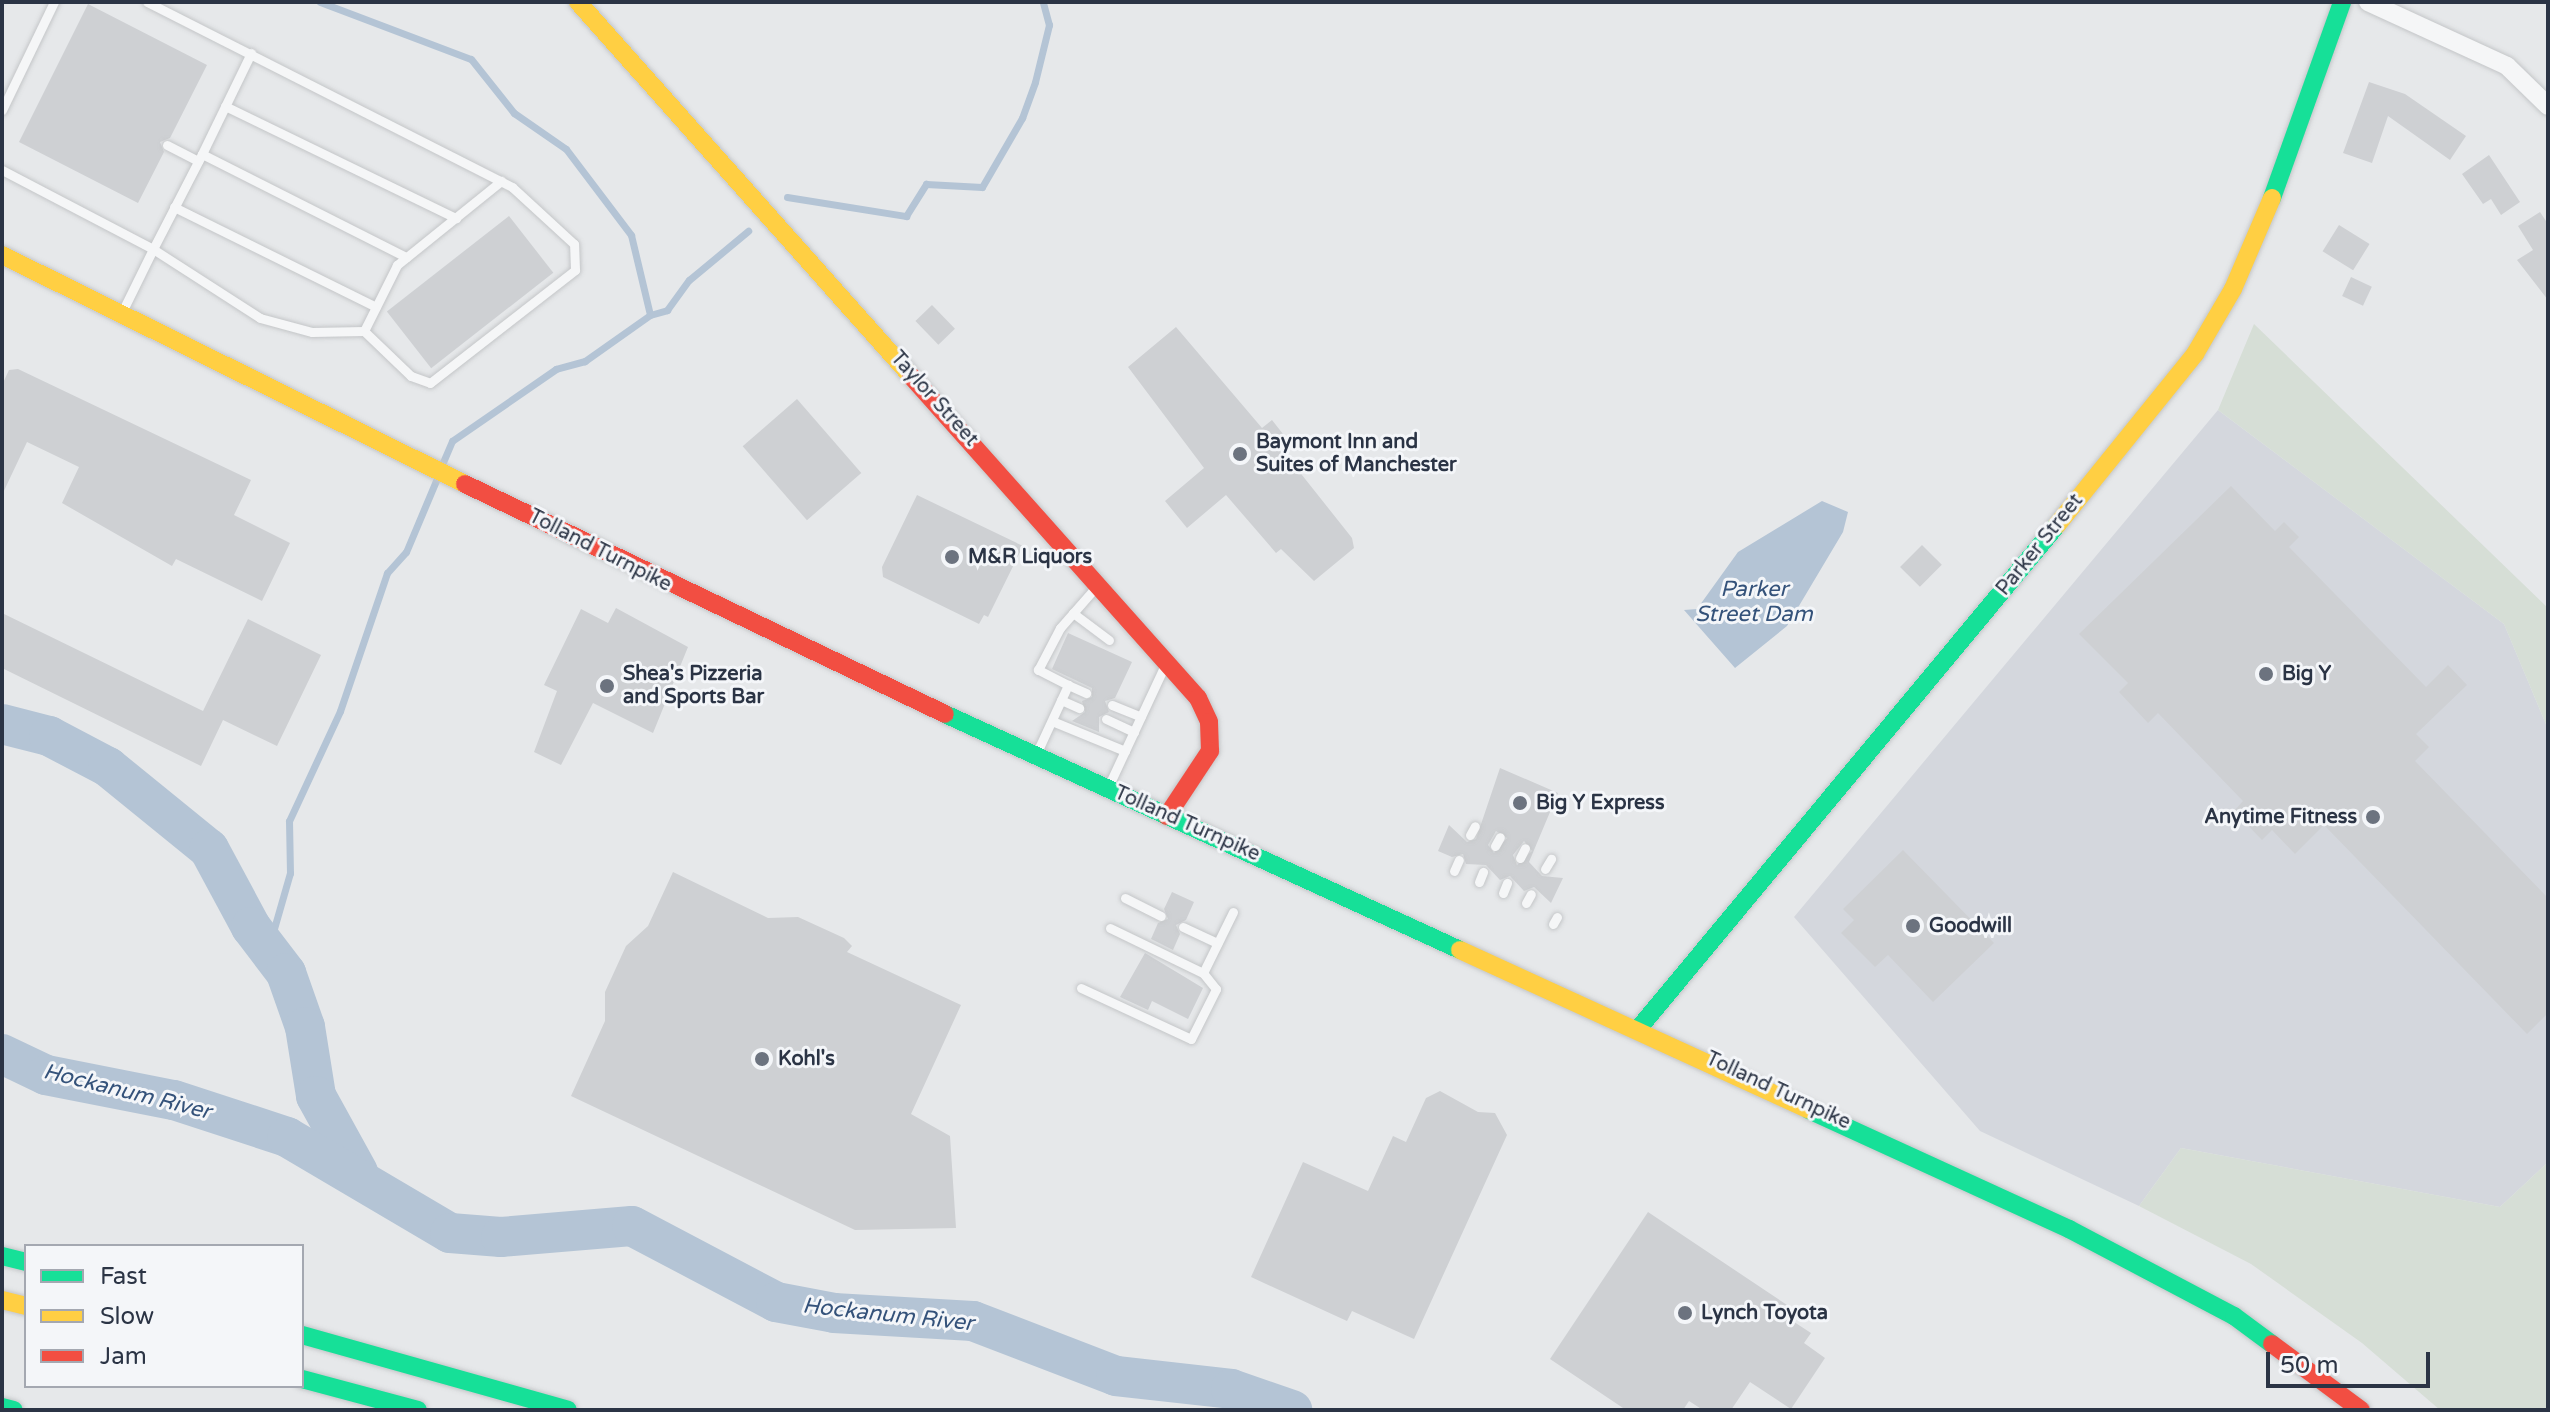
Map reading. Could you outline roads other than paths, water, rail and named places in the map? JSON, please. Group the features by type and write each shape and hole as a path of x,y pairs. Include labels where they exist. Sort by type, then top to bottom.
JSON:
{"main road":[{"name":"Taylor Street","path":"578,2 1198,698 1209,722 1210,751 1167,816"},
{"name":"Parker Street","path":"1639,1028 1744,897 1898,721 2195,354 2233,289 2276,188 2342,2"},
{"name":"Tolland Turnpike","path":"2,255 445,474 1035,756 1639,1028 2158,1273 2240,1320 2361,1410"},
{"path":"2,1256 24,1262"},
{"path":"2,1300 24,1306"},
{"path":"304,1336 568,1410"},
{"path":"304,1380 418,1410"},
{"path":"2,1407 14,1410"}],"street":[{"path":"2368,2 2507,66 2548,106"}],"lane":[{"path":"2,110 54,2"},
{"path":"2,170 153,249 260,318 312,332 364,331 411,376 430,383 575,270 574,244 501,181 147,2"},
{"path":"122,312 251,53"},
{"path":"225,106 456,218"},
{"path":"167,145 200,157 406,257"},
{"path":"364,331 406,257 501,181"},
{"path":"174,207 376,307"},
{"path":"1086,693 1038,670 1073,613 1098,584"},
{"path":"1073,613 1109,640"},
{"path":"1107,788 1166,662"},
{"path":"1035,756 1068,685"},
{"path":"1061,700 1079,708"},
{"path":"1112,705 1141,717"},
{"path":"1106,719 1134,732"},
{"path":"1052,721 1125,751"},
{"path":"1520,858 1525,848"},
{"path":"1545,869 1551,859"},
{"path":"1454,871 1459,860"},
{"path":"1479,882 1483,872"},
{"path":"1125,898 1161,916"},
{"path":"1203,973 1233,912"},
{"path":"1183,927 1218,943"},
{"path":"1081,988 1191,1039 1216,989 1203,973 1110,928"}],"water":[{"name":"Parker Street Dam","path":"1822,501 1848,512 1843,532 1787,626 1735,668 1684,610 1697,609 1738,552"}],"waterway":[{"path":"320,2 471,59 514,113 566,149 631,235 650,315 585,361 556,369 452,441 442,465"},
{"path":"787,197 906,216 926,184 982,187 1022,118 1035,82 1049,25 1043,2"},
{"path":"650,315 667,310 689,280 748,231"},
{"path":"269,946 290,873 289,821 340,711 387,573 406,552 438,476"},
{"path":"2,724 49,736 108,767 209,849 251,927 286,973 305,1027 316,1096 358,1172"},
{"name":"Hockanum River","path":"2,1054 46,1075 174,1100 287,1137 450,1233 501,1237 632,1226 776,1302 834,1313 973,1321 1116,1376 1231,1389 1292,1410"},
{"path":"2,1067 22,1065"}],"place":[{"name":"Baymont Inn and Suites of Manchester","path":"1240,454"},
{"name":"M&R Liquors","path":"952,557"},
{"name":"Big Y","path":"2266,674"},
{"name":"Shea's Pizzeria and Sports Bar","path":"607,686"},
{"name":"Big Y Express","path":"1520,803"},
{"name":"Anytime Fitness","path":"2373,817"},
{"name":"Goodwill","path":"1913,926"},
{"name":"Kohl's","path":"762,1059"},
{"name":"Lynch Toyota","path":"1685,1313"}]}
